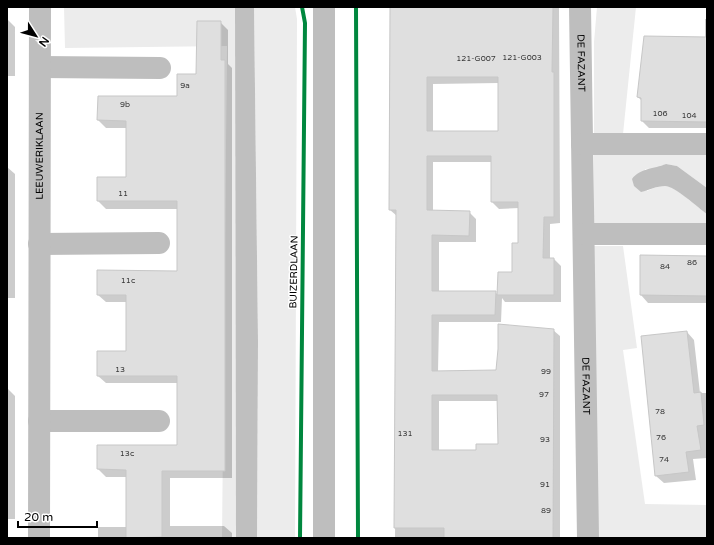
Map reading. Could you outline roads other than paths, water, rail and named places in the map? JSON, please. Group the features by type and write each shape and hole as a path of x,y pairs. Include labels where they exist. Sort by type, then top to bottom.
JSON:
{"street":[{"name":"LEEUWERIKLAAN","path":"39,538 40,7"},
{"path":"324,7 324,538"},
{"name":"DE FAZANT","path":"580,7 588,538"},
{"path":"40,67 160,68"},
{"path":"582,144 707,144"},
{"path":"584,234 707,234"},
{"path":"39,244 159,243"},
{"path":"39,421 159,421"}]}
